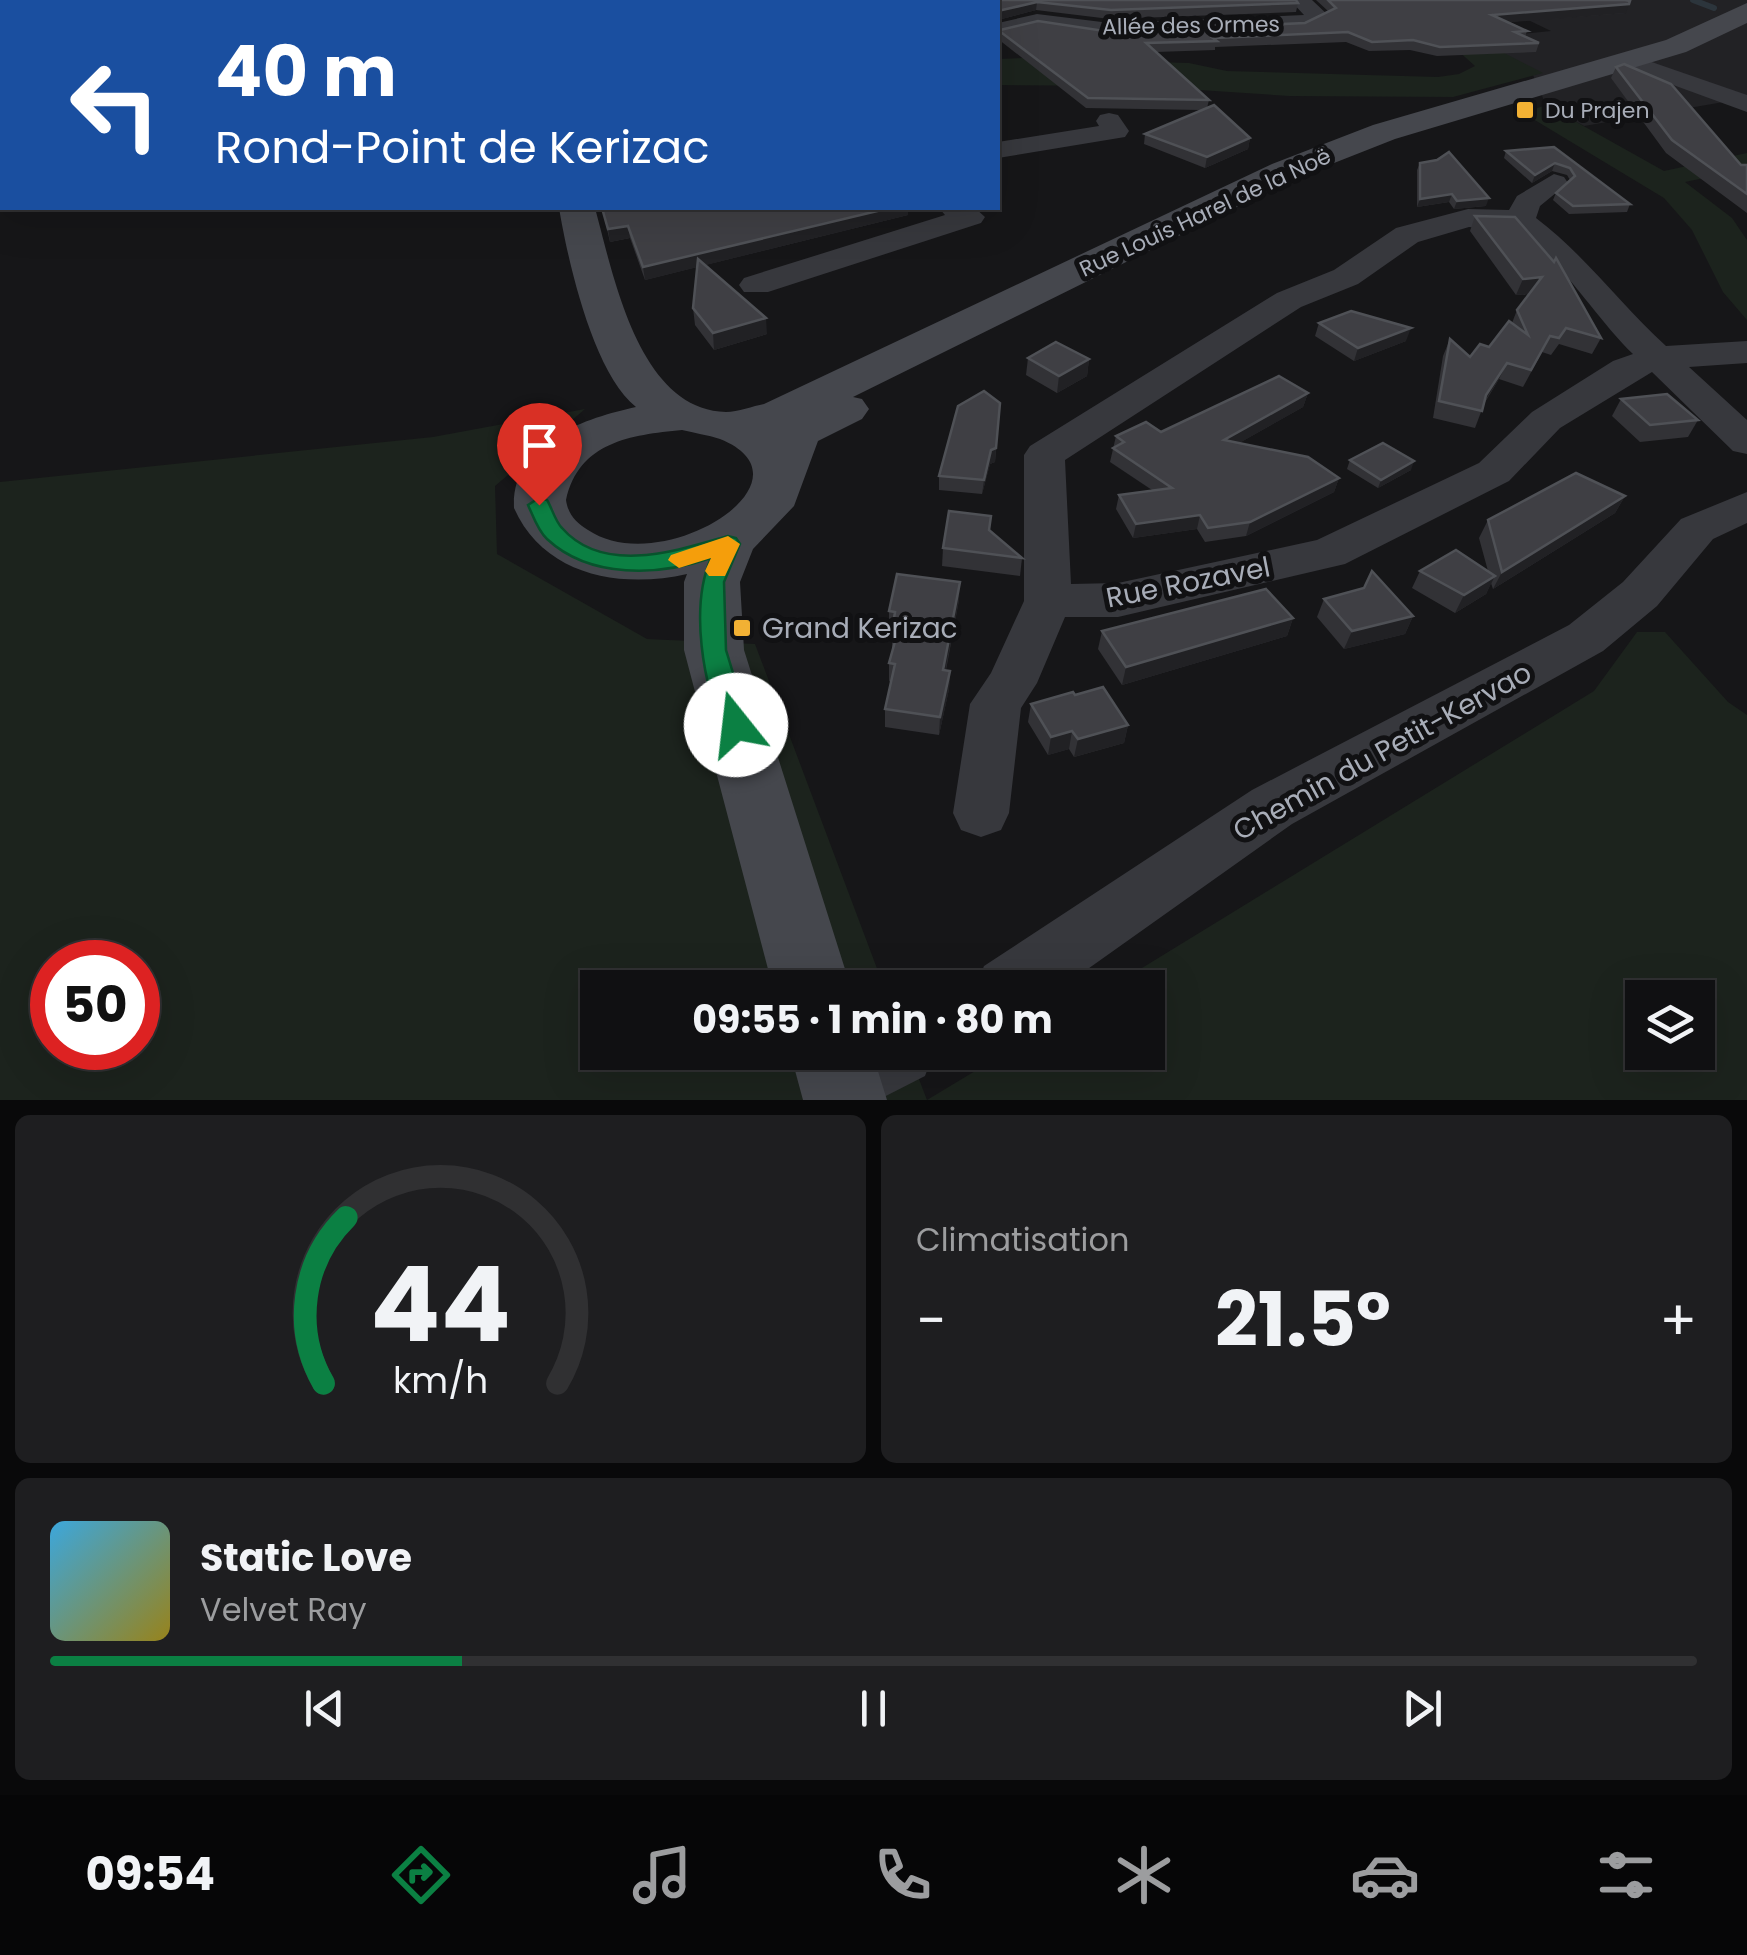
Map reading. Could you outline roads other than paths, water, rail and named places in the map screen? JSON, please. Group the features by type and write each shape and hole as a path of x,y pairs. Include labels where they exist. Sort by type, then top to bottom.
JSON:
{"main road":[{"name":"Rue Louis Harel de la Noë","path":"732,426 779,415 1284,171 1340,148 1676,46 1726,25 1747,11"},
{"name":"Rue Louis Harel de la Noë","path":"779,477 796,433 1268,194 1406,136 1643,66 1711,44 1747,26"},
{"path":"577,210 602,309 614,336 648,394 682,416"},
{"path":"604,429 615,392 614,336"},
{"path":"682,416 732,426 756,438 772,456 779,477 774,501 757,524 728,544 681,560 630,564 584,554 552,532 539,505 546,476 568,449 604,429 642,418 682,416"},
{"path":"728,544 712,582 714,650 807,970"},
{"path":"630,564 668,593 714,650"}],"street":[{"path":"1037,20 1047,3 1056,0"},
{"name":"Allée des Ormes","path":"1000,29 1037,20 1110,30 1303,22 1319,17 1300,0"},
{"path":"1643,66 1747,104"},
{"path":"1000,150 1116,132 1109,122"},
{"path":"1520,220 1526,202 1554,183"},
{"path":"756,285 970,217 958,210"},
{"path":"981,813 996,704 1012,683 1048,601 1044,455 1289,300 1346,277 1406,234 1480,217 1520,220 1562,252 1615,318 1747,442"},
{"path":"1658,358 1747,352"},
{"name":"Rue Rozavel","path":"1048,601 1118,600 1329,552 1494,472 1546,420 1591,388 1658,358"},
{"name":"Chemin du Petit-Kervao","path":"1033,970 1272,807 1586,638 1640,594 1697,529 1747,506"}],"waterway":[{"path":"1693,0 1714,8"}],"place":[{"name":"Du Prajen","path":"1525,110"},
{"name":"Grand Kerizac","path":"742,628"}]}
